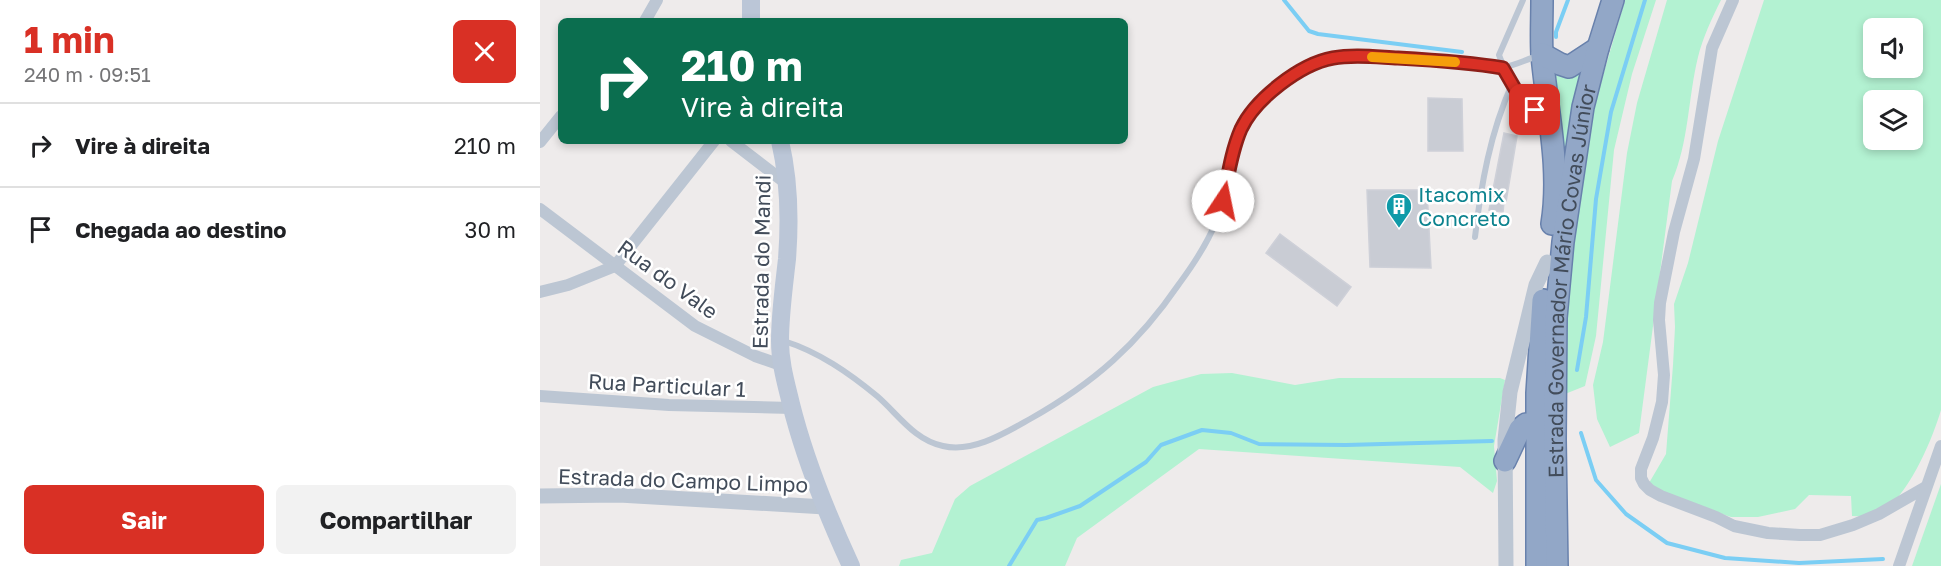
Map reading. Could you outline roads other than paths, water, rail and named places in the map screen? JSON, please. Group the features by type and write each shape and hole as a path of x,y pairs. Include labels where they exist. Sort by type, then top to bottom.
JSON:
{"highway":[{"name":"Estrada Governador Mário Covas Júnior","path":"1537,566 1537,393 1547,262 1555,203 1551,126 1542,54 1542,0"},
{"name":"Estrada Governador Mário Covas Júnior","path":"1557,566 1556,318 1563,242 1583,107 1613,0"},
{"path":"1542,54 1569,67 1598,48"},
{"path":"1505,461 1520,429 1526,424 1537,426 1546,432 1555,456"}],"main road":[{"path":"751,0 751,18"},
{"name":"Estrada do Mandi","path":"780,144 787,184 787,255 780,340 782,365 800,438 825,507 850,562"}],"street":[{"path":"647,18 657,0"},
{"path":"1733,0 1712,48 1694,159 1674,232 1660,303 1659,320 1664,375 1662,402 1653,438 1641,469 1641,478 1650,490 1661,496 1734,526 1768,533 1800,536 1820,535 1853,525 1879,514 1926,487"},
{"path":"540,142 558,120"},
{"path":"540,292 568,285 615,266 712,144"},
{"path":"735,144 787,184"},
{"name":"Rua do Vale","path":"540,208 695,326 754,356 782,365"},
{"path":"1506,566 1507,412 1513,374 1536,285 1547,262"},
{"name":"Rua Particular 1","path":"540,396 669,405 792,408"},
{"path":"1899,566 1941,446"},
{"name":"Estrada do Campo Limpo","path":"540,496 619,495 825,507"}],"lane":[{"path":"1523,0 1499,55 1503,68 1518,94 1551,126"},
{"path":"780,340 804,348 843,370 922,438 942,446 971,447 1021,424 1058,403 1096,376 1135,341 1161,310 1205,245 1223,201 1231,160 1242,127 1264,98 1293,76 1334,57 1391,57 1475,63 1503,68 1542,54"},
{"path":"1475,237 1490,147 1502,106 1512,84"}],"waterway":[{"path":"1284,0 1309,31 1318,34 1462,52"},
{"path":"1556,37 1568,0"},
{"path":"1577,370 1586,317 1596,199 1611,112 1645,0"},
{"path":"1009,566 1037,520 1080,506 1146,462 1161,445 1202,430 1231,433 1259,444 1346,445 1492,441"},
{"path":"1581,433 1596,480 1626,514 1667,543 1725,558 1799,563 1883,559"}],"place":[{"name":"Itacomix Concreto","path":"1399,229"}]}
